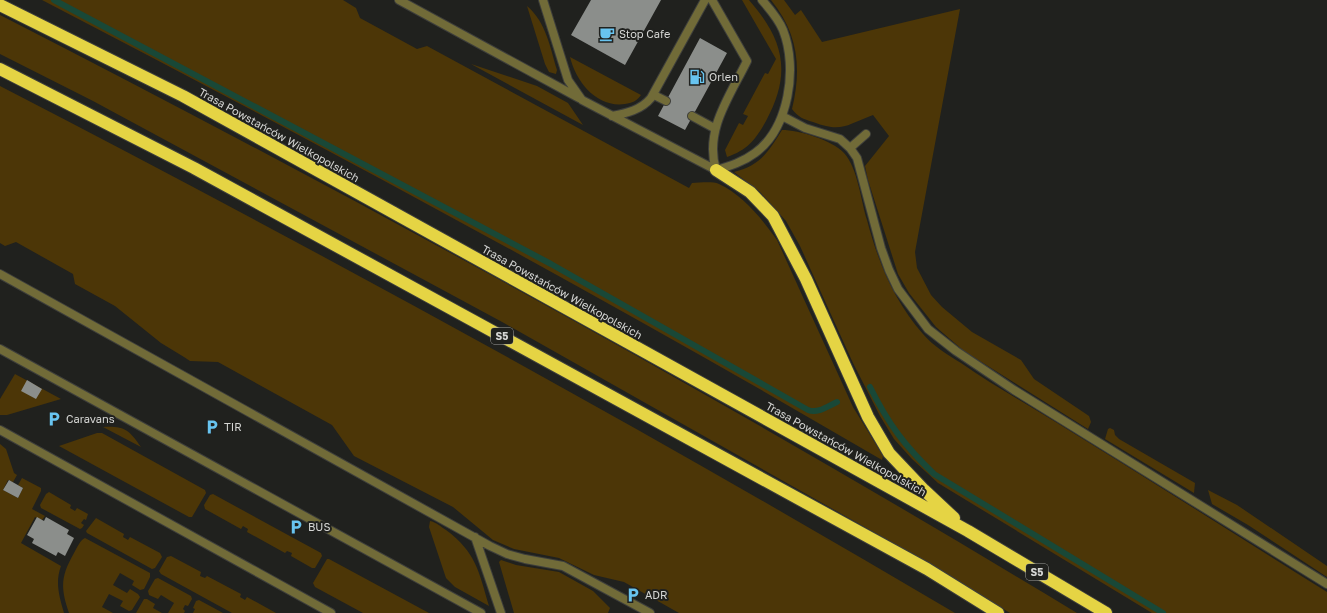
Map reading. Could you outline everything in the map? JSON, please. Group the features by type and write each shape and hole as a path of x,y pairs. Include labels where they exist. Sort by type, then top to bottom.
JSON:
{"highway":[{"name":"Trasa Powstańców Wielkopolskich","path":"0,5 183,96 968,531 1106,613"},
{"name":"S5","path":"0,69 201,172 927,569 998,613"},
{"path":"716,170 750,192 773,216 806,279 868,417 889,453 924,490 968,531"}],"lane":[{"path":"399,0 582,100 716,170 730,166 755,153 768,141 782,116 791,83 789,52 783,29 762,0"},
{"path":"612,116 626,113 644,106 654,95 705,0"},
{"path":"712,0 747,61 714,128 711,144 712,158 716,170"},
{"path":"542,1 568,80 582,100"},
{"path":"654,95 666,102"},
{"path":"692,116 714,128"},
{"path":"782,116 805,128 840,139 850,148 857,158 881,248 889,270 898,289 928,329 956,351 1014,390 1327,584"},
{"path":"850,148 866,134"},
{"path":"0,274 507,554 563,566 650,613"},
{"path":"0,349 481,613"},
{"path":"0,430 331,613"},
{"path":"475,537 501,613"},
{"path":"314,603 316,613"}],"shaded area":[{"path":"42,0 343,0 356,8 360,18 417,49 427,46 689,188 692,183 709,182 719,184 736,194 744,201 777,240 853,407 883,456 882,460 674,340 465,224"},
{"path":"742,0 749,0 770,29 777,43 781,72 779,87 774,104 759,133 751,143 741,151 727,157 725,150 739,123 743,125 748,116 743,114 765,73 768,74 776,59"},
{"path":"771,0 784,0 795,15 801,10 822,42 960,9 915,252 917,268 931,295 942,307 972,332 1021,360 1034,379 1089,416 1091,422 1088,429 964,351 936,327 909,293 898,274 868,180 865,166 889,136 873,115 850,125 831,127 806,120 794,112 792,109 797,79 795,52 787,25"},
{"path":"527,6 543,27 557,70 556,74 549,72 545,64"},
{"path":"0,15 273,157 544,304 812,456 1077,613 1010,613 923,560 504,323 93,101 0,54"},
{"path":"570,57 641,95 638,99 625,104 605,102 589,91 583,84 577,75"},
{"path":"471,64 537,86 568,103 583,125"},
{"path":"0,86 362,277 719,476 955,613 679,613 624,582 594,575 559,558 514,549 493,540 453,507 354,456 332,425 218,362 190,361 161,343 115,306 75,284 73,274 16,242 5,246 0,243"},
{"path":"782,130 806,134 824,140 839,148 849,159 856,176 871,236 888,280 895,295 913,321 931,342 995,386 1122,463 1327,592 1327,613 1152,613 938,483 912,459 894,439 880,416 853,363 800,246 786,221 760,192 734,172 751,166 763,157"},
{"path":"15,374 61,399 7,415 0,415 0,399"},
{"path":"103,427 117,427 126,430 141,447"},
{"path":"1110,428 1114,430 1115,435 1119,439 1195,483 1194,493 1105,439 1108,429"},
{"path":"97,433 102,433 205,490 206,493 192,517 189,517 59,446"},
{"path":"0,444 6,449 14,473 17,475 13,482 8,480 3,490 18,498 23,488 18,485 22,478 41,488 32,509 45,516 42,520 35,517 21,543 61,566 58,583 59,595 64,613 0,613"},
{"path":"1208,490 1237,505 1327,566 1327,577 1248,525 1212,504"},
{"path":"49,492 71,505 70,508 75,511 77,508 88,514 86,520 84,519 81,523 84,525 82,528 80,529 41,508 40,505 46,494"},
{"path":"213,494 321,553 322,556 315,568 312,568 291,556 292,553 287,551 285,553 247,532 248,529 243,526 241,529 205,509 204,505 210,495"},
{"path":"96,518 124,534 123,537 128,540 130,537 160,553 162,557 155,568 152,569 87,533 86,531"},
{"path":"430,521 446,530 464,546 479,573 489,606 455,587 446,578 429,527"},
{"path":"85,538 150,573 150,577 144,589 140,590 132,585 134,581 120,573 113,585 127,593 130,589 138,594 140,597 132,610 129,611 120,606 123,601 109,594 102,607 113,613 69,613 63,589 64,575 77,547"},
{"path":"171,556 201,572 200,576 205,578 207,576 241,594 240,597 245,600 247,597 276,613 232,613 161,574 159,571 167,557"},
{"path":"327,559 429,613 363,613 315,587 313,583"},
{"path":"501,560 516,565 559,572 593,591 610,608 608,613 514,613 499,562"},
{"path":"158,578 191,596 192,599 188,606 185,605 183,609 185,611 184,613 168,613 174,603 161,595 158,599 149,595 148,591 155,579"},
{"path":"144,599 147,599 155,604 153,608 162,613 136,613"},
{"path":"199,600 223,613 193,613 195,609 193,608 196,601"}],"building":[{"name":"Stop Cafe","path":"591,0 661,0 625,65 571,35"},
{"name":"Orlen","path":"700,38 727,53 685,130 658,116"},
{"path":"27,380 42,389 36,399 21,391"},
{"path":"9,480 23,488 18,498 3,490"},
{"path":"37,517 44,521 46,517 69,530 67,534 74,538 65,556 58,552 56,556 32,543 34,539 27,535"}],"waterway":[{"path":"54,0 551,264 808,410 819,410 837,402"},
{"path":"870,387 884,413 898,434 914,454 934,474 1163,613"}],"place":[{"name":"Stop Cafe","path":"607,34"},
{"name":"Orlen","path":"697,77"},
{"name":"Caravans","path":"54,419"},
{"name":"TIR","path":"212,427"},
{"name":"BUS","path":"296,527"},
{"name":"ADR","path":"633,595"}]}
